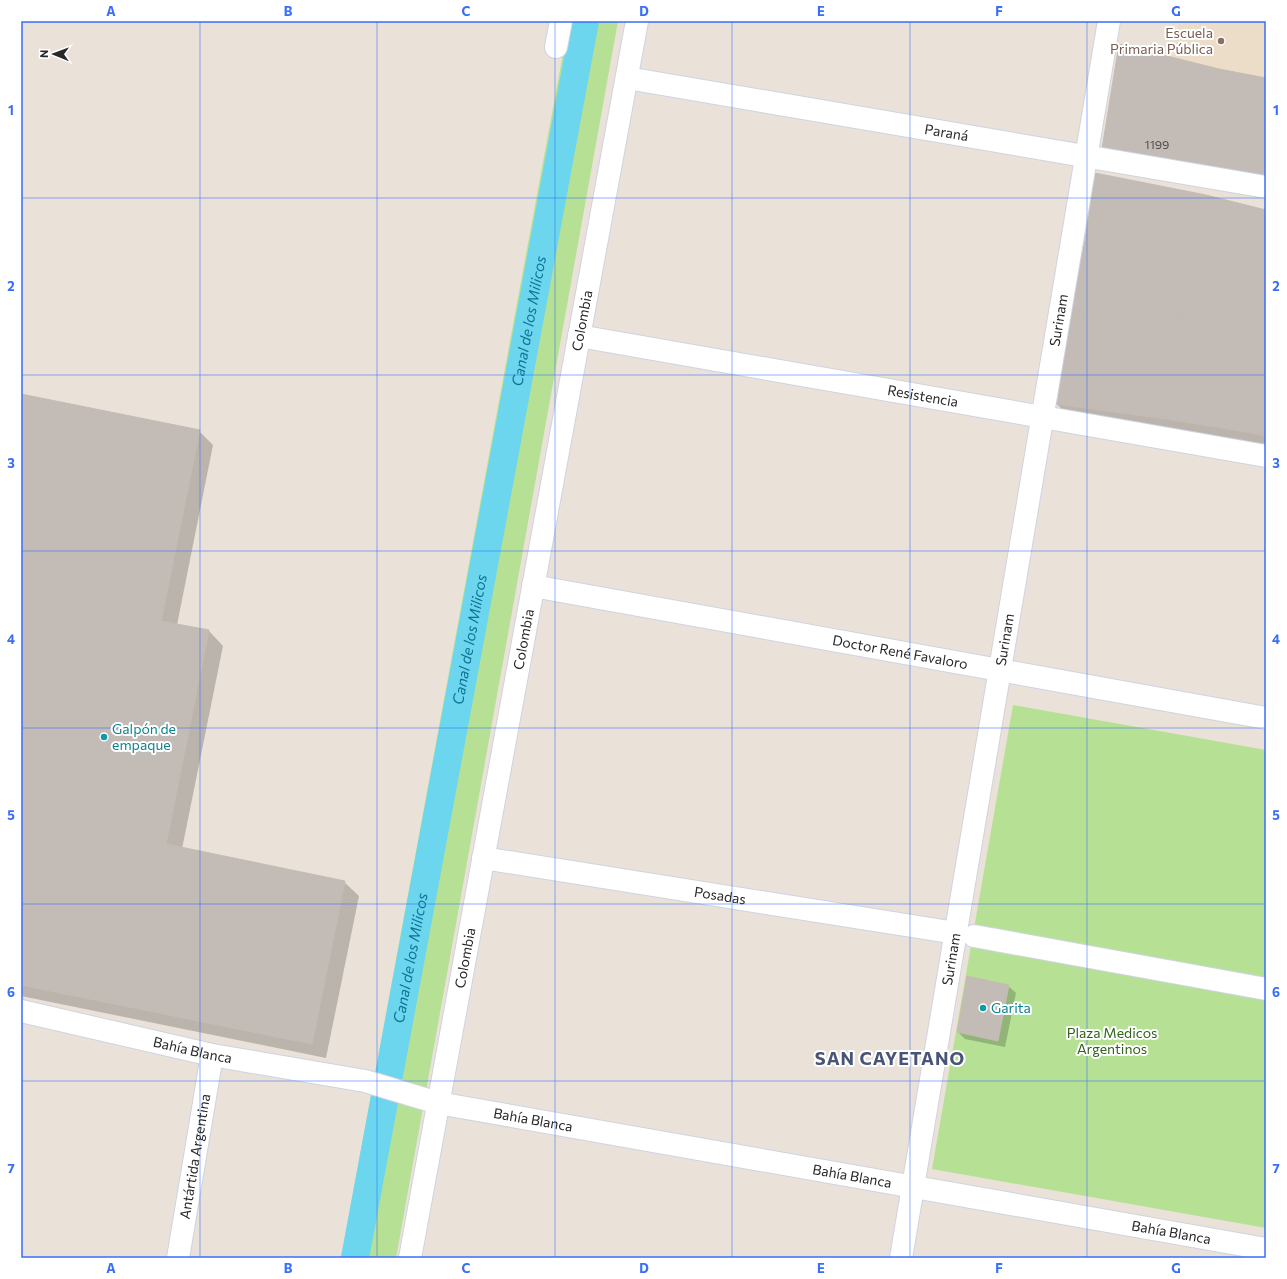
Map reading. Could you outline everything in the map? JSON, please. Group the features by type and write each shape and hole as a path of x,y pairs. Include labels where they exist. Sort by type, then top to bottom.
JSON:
{"street":[{"path":"556,47 561,21"},
{"name":"Colombia","path":"410,1258 637,21"},
{"name":"Surinam","path":"901,1258 913,1187 965,935 1000,670 1109,21"},
{"name":"Paraná","path":"627,78 1266,187"},
{"name":"Resistencia","path":"579,336 1266,456"},
{"name":"Doctor René Favaloro","path":"533,586 1266,718"},
{"name":"Posadas","path":"483,858 965,935 1266,989"},
{"name":"Bahía Blanca","path":"21,1011 212,1055 370,1083 438,1102 1266,1250"},
{"name":"Antártida Argentina","path":"178,1258 212,1055"}],"shaded area":[{"name":"Escuela Primaria Pública","path":"1179,21 1266,21 1266,78 1172,61"}],"green space":[{"path":"569,21 618,21 396,1258 341,1258"},
{"name":"Plaza Medicos Argentinos","path":"1013,705 1266,750 1266,1228 932,1169"}],"building":[{"path":"1119,44 1219,69 1209,169 1102,149"},
{"path":"1219,69 1266,78 1266,176 1209,169"},
{"path":"1095,173 1206,195 1193,257 1085,240"},
{"path":"1206,195 1266,210 1266,322 1180,317"},
{"path":"1085,240 1193,257 1180,313 1069,321"},
{"path":"1180,313 1166,419 1055,404 1058,398 1069,321"},
{"path":"1180,313 1266,322 1266,361 1252,433 1166,419"},
{"path":"1266,361 1266,436 1252,433"},
{"name":"Galpón de empaque","path":"21,394 200,430 161,621 209,630 166,844 345,881 312,1044 21,985"},
{"name":"Garita","path":"967,976 1009,985 998,1041 957,1032"}],"waterway":[{"name":"Canal de los Milicos","path":"355,1258 585,21"}],"place":[{"name":"Escuela Primaria Pública","path":"1221,41"},
{"name":"Galpón de empaque","path":"104,737"},
{"name":"Garita","path":"983,1008"}],"district":[{"name":"SAN CAYETANO","path":"890,1059"}]}
